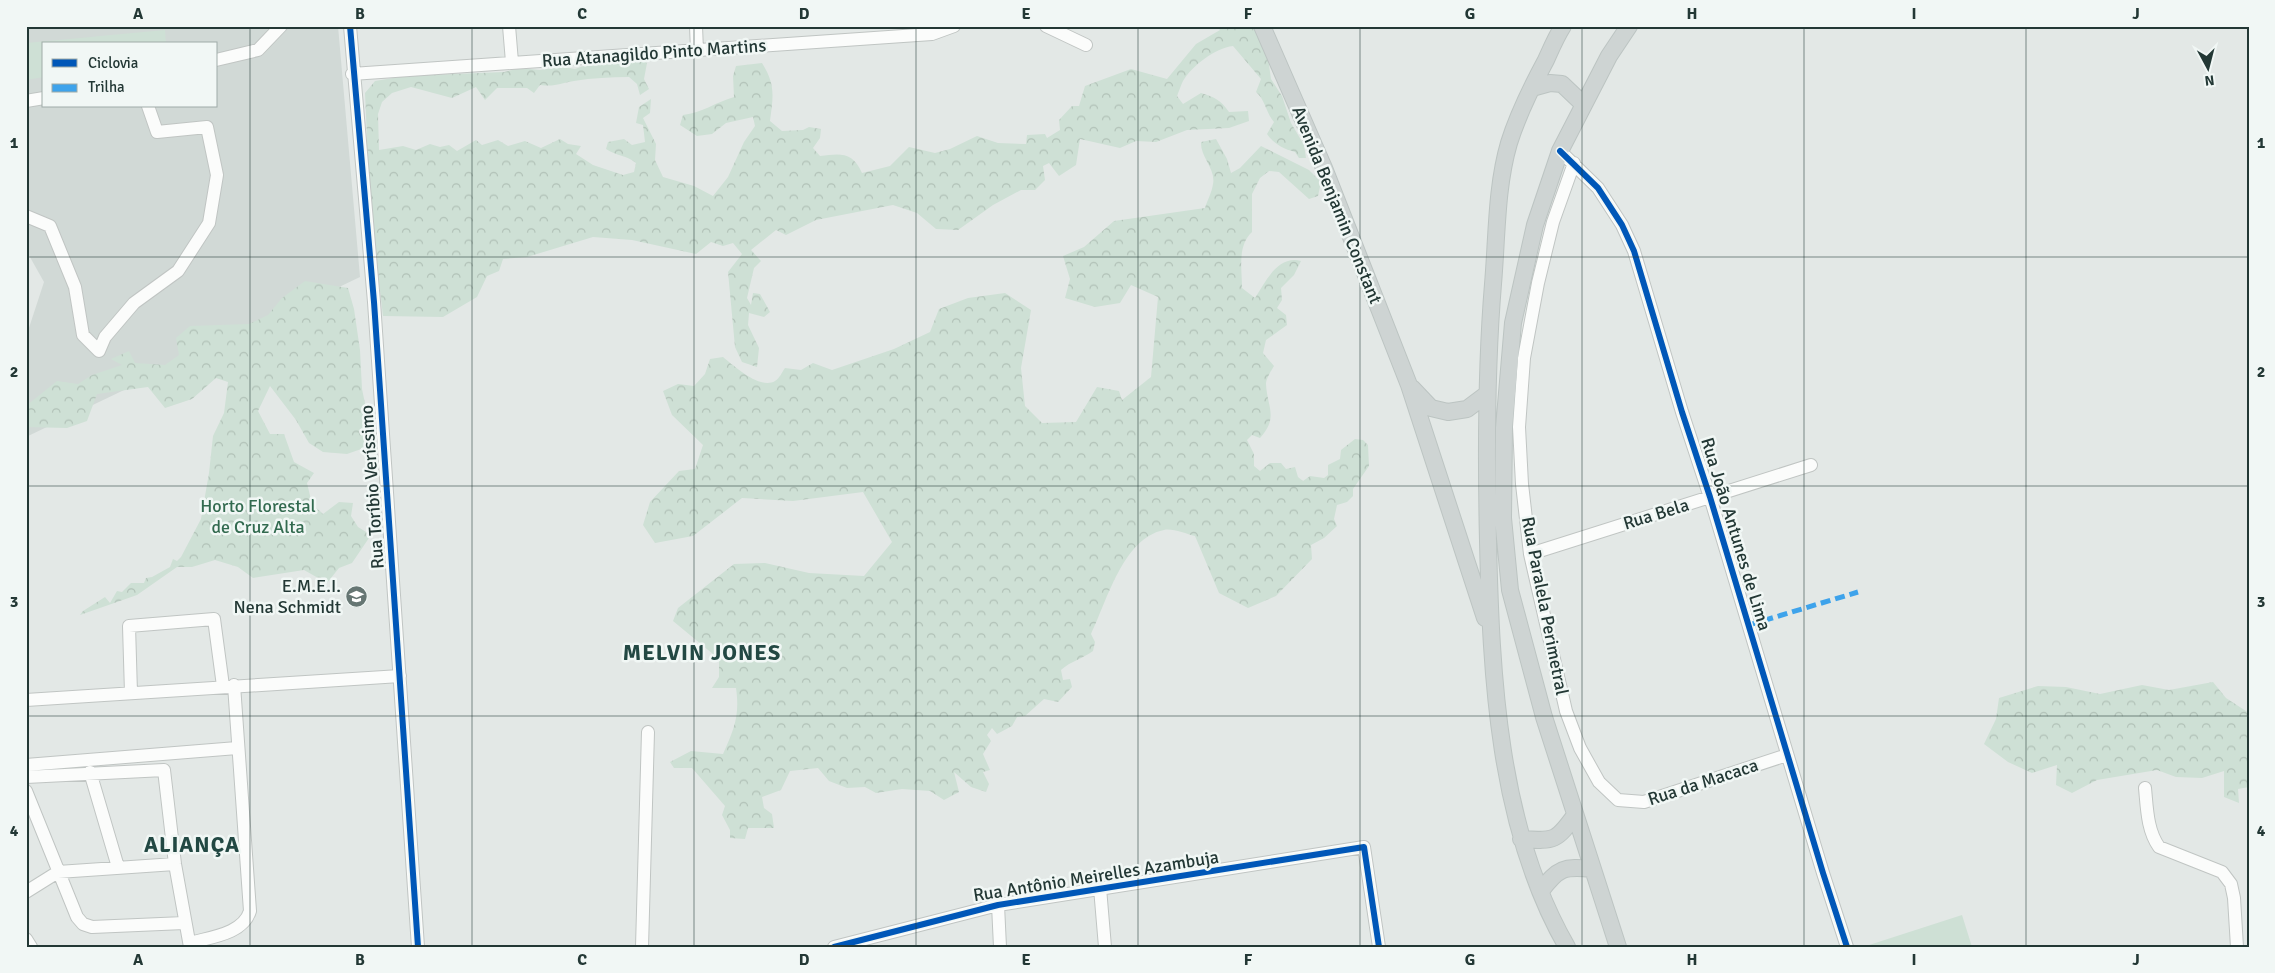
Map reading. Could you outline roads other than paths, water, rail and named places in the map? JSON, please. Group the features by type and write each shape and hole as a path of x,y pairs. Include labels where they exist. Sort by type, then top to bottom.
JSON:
{"main road":[{"name":"Avenida Benjamin Constant","path":"1262,26 1324,168 1409,385 1490,634"},
{"path":"1563,26 1532,88 1509,143 1501,190 1490,316 1486,473 1490,634 1510,791 1521,838 1541,891 1567,947"},
{"path":"1618,947 1541,708 1510,590 1503,518 1504,428 1513,323 1535,225 1560,151 1609,56 1628,26"},
{"path":"1532,88 1550,83 1562,84 1583,104"},
{"name":"Avenida Benjamin Constant","path":"1409,385 1431,408 1448,412 1467,409 1487,394"},
{"path":"1521,838 1550,840 1562,834 1575,815"},
{"path":"1541,891 1554,874 1571,867 1592,869"}],"street":[{"path":"218,60 258,50 281,26"},
{"name":"Rua Toríbio Veríssimo","path":"350,26 352,74 374,302 418,947"},
{"path":"509,26 512,62"},
{"path":"696,26 697,51"},
{"name":"Rua Atanagildo Pinto Martins","path":"352,74 697,51 880,32 932,34 954,26"},
{"path":"1046,26 1086,45"},
{"path":"26,101 42,98"},
{"path":"26,216 50,226 75,287 83,335 99,351 105,337 134,303 178,271 209,223 217,176 207,127 157,132 149,108"},
{"name":"Rua João Antunes de Lima","path":"1560,151 1598,188 1622,225 1634,251 1847,947"},
{"name":"Rua Paralela Perimetral","path":"1574,163 1547,248 1524,358 1519,427 1522,484 1530,554 1566,711 1580,748 1599,782 1618,800"},
{"name":"Rua Bela","path":"1530,554 1811,465"},
{"path":"26,776 164,770 174,864 184,923 190,945 238,928 248,920 250,910 237,748 228,686 214,619 129,626 131,693"},
{"path":"26,700 400,676"},
{"path":"642,947 648,732"},
{"path":"26,765 237,748"},
{"name":"Rua da Macaca","path":"1618,800 1644,802 1787,755"},
{"path":"90,772 118,868"},
{"path":"2145,788 2148,823 2153,839 2158,847 2222,872 2231,884 2234,898 2237,947"},
{"path":"26,791 77,917 83,924 92,927 184,923"},
{"name":"Rua Antônio Meirelles Azambuja","path":"834,947 998,905 1364,847 1379,947"},
{"path":"26,892 58,872 174,864"},
{"path":"1100,888 1105,947"},
{"path":"998,905 1000,947"},
{"path":"26,939 31,947"}],"place":[{"name":"E.M.E.I. Nena Schmidt","path":"357,596"}],"district":[{"name":"MELVIN JONES","path":"702,652"},
{"name":"ALIANÇA","path":"192,844"}],"park label":[{"name":"Horto Florestal de Cruz Alta","path":"258,516"}]}
